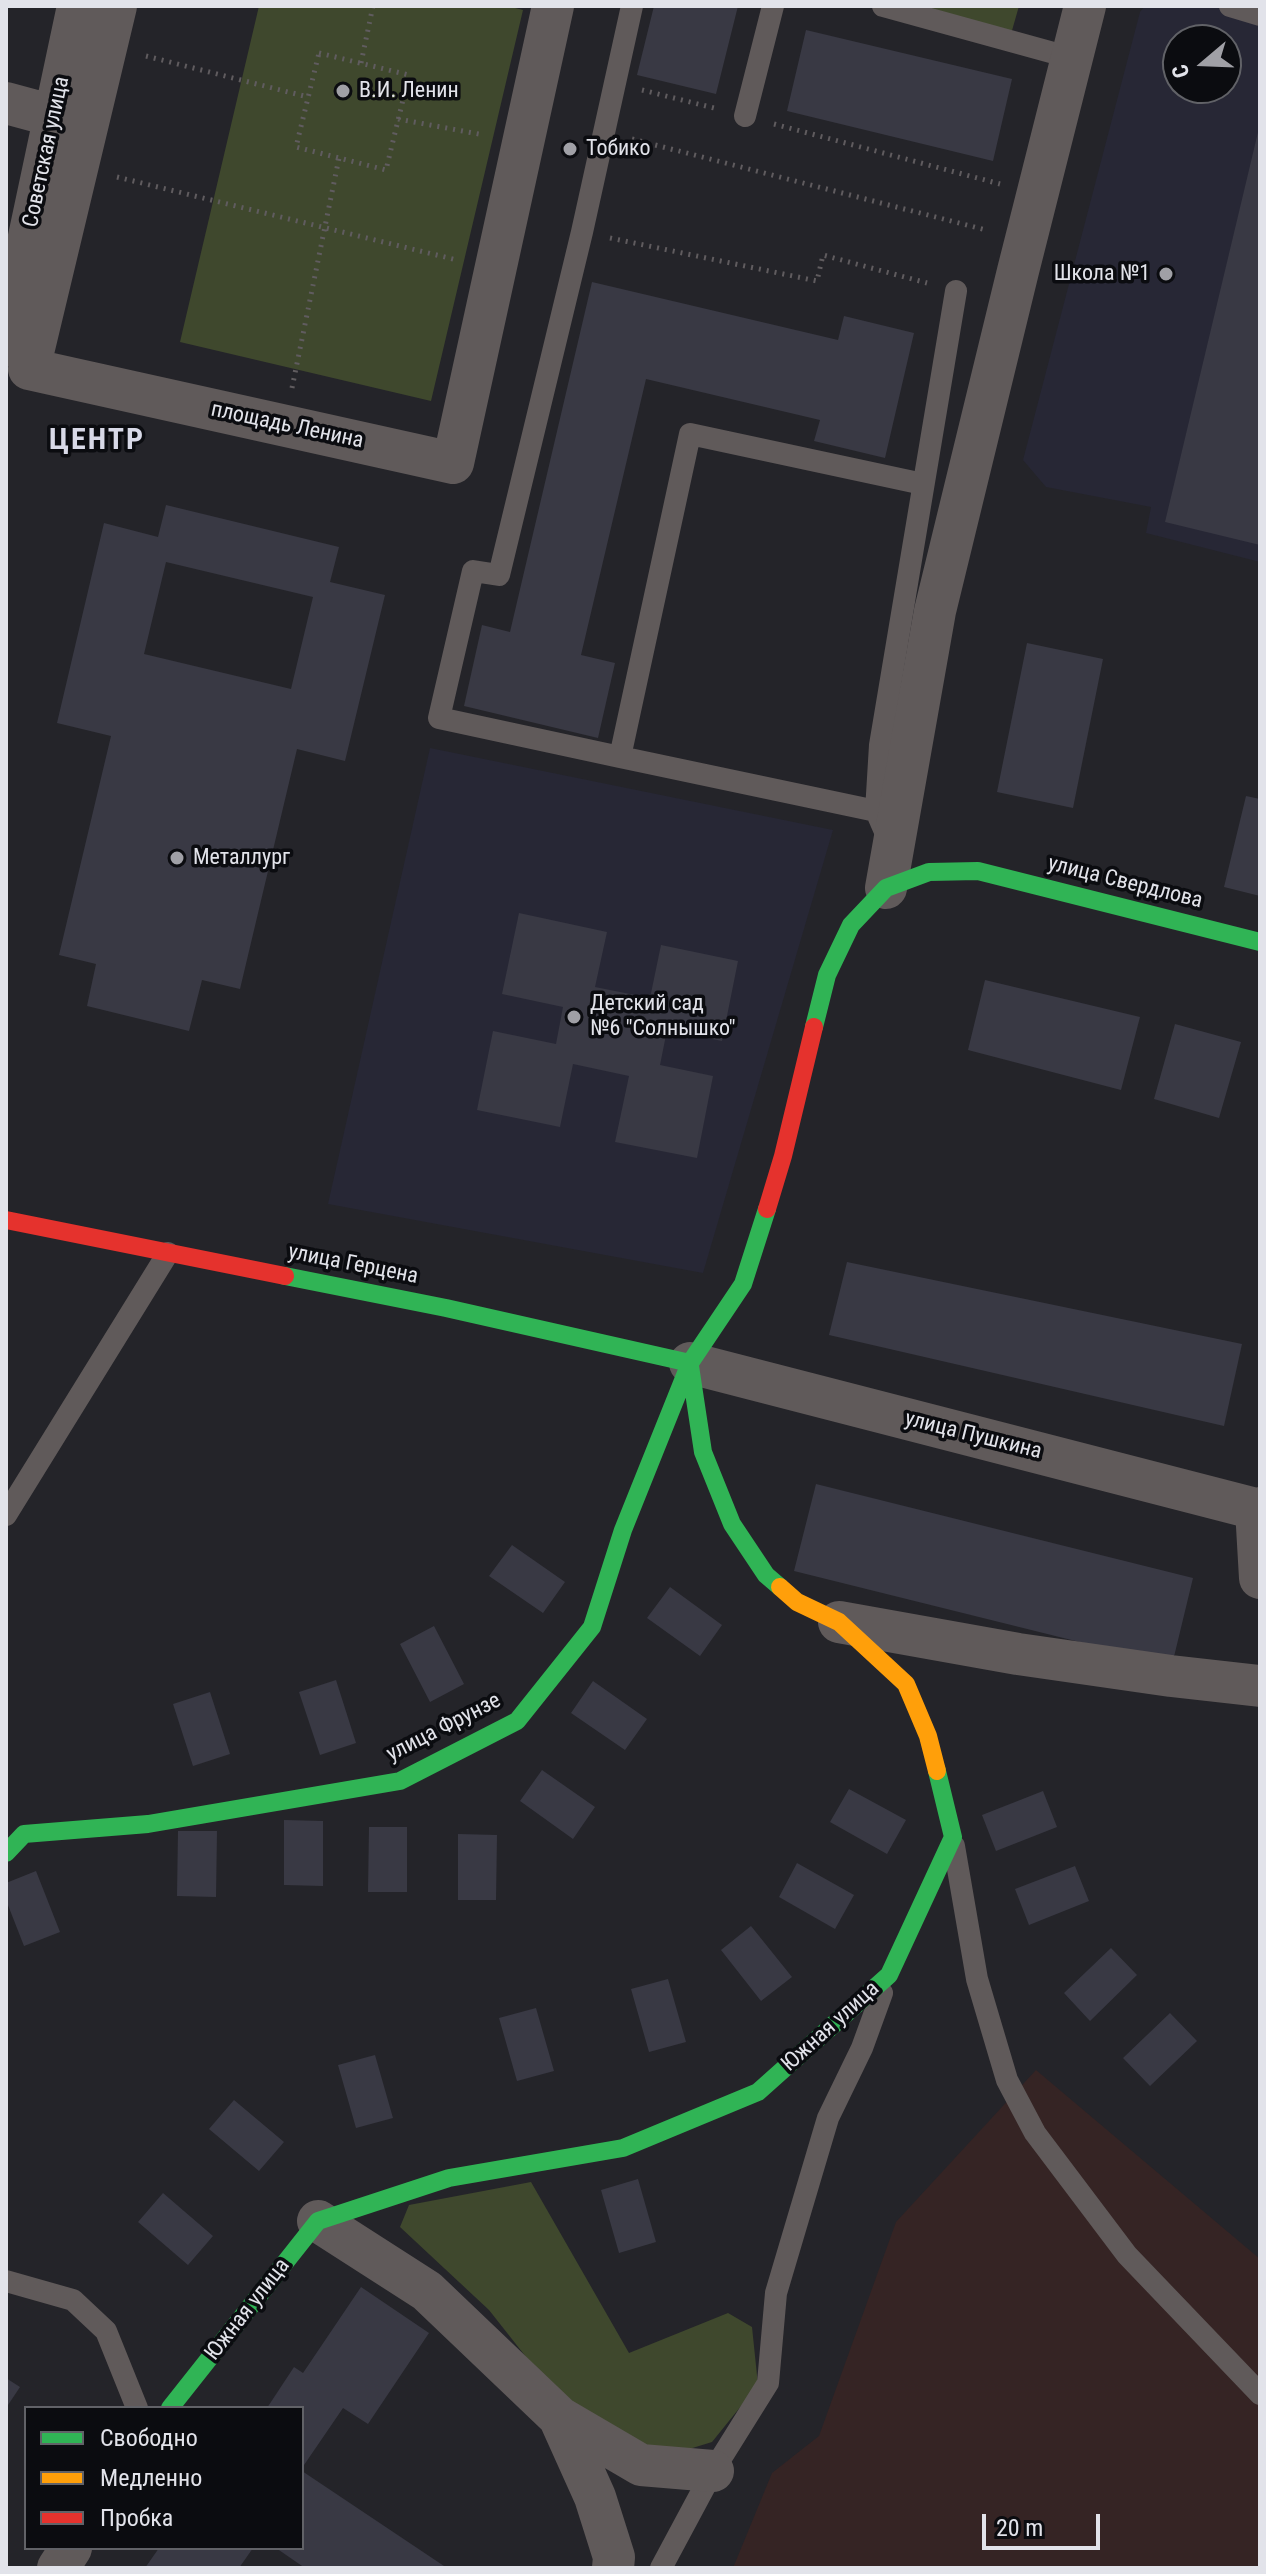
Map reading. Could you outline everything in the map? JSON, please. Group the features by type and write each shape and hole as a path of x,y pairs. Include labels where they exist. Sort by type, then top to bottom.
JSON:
{"street":[{"name":"Советская улица","path":"6,345 78,6"},
{"name":"площадь Ленина","path":"116,6 29,369 453,463 553,6"},
{"path":"890,869 935,611 1085,6"},
{"path":"6,103 54,116"},
{"name":"улица Свердлова","path":"890,869 978,871 1260,942"},
{"name":"улица Фрунзе","path":"6,1853 24,1834 148,1824 400,1781 517,1721 592,1627 623,1530 690,1363 743,1284 783,1156 827,975 851,925 890,869"},
{"name":"улица Герцена","path":"6,1220 446,1308 690,1363"},
{"path":"690,1363 703,1452 732,1524 766,1575 797,1602 839,1622 1018,1654 1260,1686"},
{"name":"улица Пушкина","path":"690,1363 1258,1508 1260,1578"},
{"path":"839,1622 906,1684 928,1736 953,1837"},
{"name":"Южная улица","path":"172,2406 318,2221 449,2178 623,2148 758,2092 889,1975 953,1837"},
{"path":"318,2221 427,2291 559,2417 641,2465 713,2471"},
{"path":"559,2417 595,2497 614,2557 613,2568"},
{"path":"58,2568 70,2550"}],"lane":[{"path":"632,6 582,232 499,575 473,571 439,718 876,811"},
{"path":"745,116 773,6"},
{"path":"883,6 1072,58"},
{"path":"1230,6 1260,15"},
{"path":"890,869 876,811 880,745 956,291"},
{"path":"620,757 690,434 923,484"},
{"path":"6,1515 168,1253"},
{"path":"953,1837 977,1979 1007,2080 1035,2133 1127,2255 1260,2394"},
{"path":"661,2568 713,2471 768,2383 776,2293 828,2118 862,2048 889,1975"},
{"path":"6,2281 73,2300 106,2331 136,2406"}],"path":[{"path":"361,63 373,6"},
{"path":"106,46 308,97"},
{"path":"319,53 361,63 409,75 386,170 296,147 319,53"},
{"path":"615,82 1037,194"},
{"path":"398,119 522,145"},
{"path":"604,132 1026,241"},
{"path":"284,426 339,158"},
{"path":"77,168 496,269"},
{"path":"582,232 817,281 823,255 956,291"}],"shaded area":[{"name":"Школа №1","path":"1145,6 1260,6 1260,562 1146,533 1151,507 1046,487 1023,460 1140,12"},
{"name":"Детский сад №6 \"Солнышко\"","path":"430,748 833,830 703,1273 328,1204"},
{"path":"1036,2070 1260,2259 1260,2568 733,2568 772,2473 819,2436 896,2222"}],"green space":[{"path":"259,6 507,6 523,10 431,401 180,342"},
{"path":"883,6 1019,6 1009,41"},
{"path":"531,2182 629,2353 728,2313 752,2327 758,2385 712,2442 660,2458 560,2400 489,2310 400,2227 409,2205"}],"building":[{"path":"654,6 738,6 716,94 637,75"},
{"path":"806,30 1012,79 993,161 787,111"},
{"path":"1260,128 1260,545 1165,522"},
{"path":"592,282 838,340 844,316 914,333 885,458 814,441 820,420 646,379 581,655 615,663 598,738 464,706 482,625 510,632"},
{"name":"Металлург","path":"166,505 339,547 330,582 385,595 345,761 297,749 240,989 202,980 189,1031 87,1006 96,964 59,955 111,736 57,723 104,523 158,537","holes":["166,562 313,597 291,689 144,654"]},
{"path":"1027,643 1103,659 1073,808 997,792"},
{"path":"1246,796 1260,799 1260,896 1224,887"},
{"path":"519,913 607,932 595,987 650,998 661,945 738,961 722,1041 667,1030 660,1065 713,1076 697,1158 615,1142 629,1076 573,1064 560,1127 477,1110 493,1031 556,1044 563,1007 502,994"},
{"path":"985,980 1140,1017 1121,1090 968,1050"},
{"path":"1175,1024 1241,1042 1219,1118 1154,1099"},
{"path":"847,1262 1242,1344 1224,1426 829,1335"},
{"path":"816,1484 1193,1578 1172,1665 794,1571"},
{"path":"512,1545 565,1582 543,1613 489,1576"},
{"path":"670,1587 722,1625 700,1656 647,1618"},
{"path":"434,1626 464,1684 430,1702 400,1644"},
{"path":"336,1680 356,1743 320,1755 299,1692"},
{"path":"593,1681 647,1719 625,1750 571,1713"},
{"path":"210,1692 230,1754 193,1766 173,1704"},
{"path":"542,1770 595,1807 573,1839 520,1801"},
{"path":"849,1789 906,1820 887,1854 830,1822"},
{"path":"1043,1791 1057,1827 996,1851 982,1815"},
{"path":"284,1820 323,1821 323,1886 284,1885"},
{"path":"369,1827 407,1827 407,1892 368,1892"},
{"path":"178,1831 217,1831 216,1897 177,1896"},
{"path":"458,1834 497,1835 496,1900 458,1900"},
{"path":"797,1863 854,1895 835,1929 779,1897"},
{"path":"1075,1866 1089,1901 1029,1925 1015,1889"},
{"path":"36,1871 60,1932 24,1946 6,1900 6,1883"},
{"path":"751,1926 792,1977 761,2001 721,1950"},
{"path":"1111,1948 1137,1975 1090,2021 1064,1993"},
{"path":"668,1979 686,2042 649,2052 631,1989"},
{"path":"536,2008 554,2071 517,2081 499,2018"},
{"path":"1170,2013 1197,2041 1150,2086 1123,2058"},
{"path":"375,2055 393,2118 356,2128 338,2065"},
{"path":"234,2100 284,2142 259,2171 209,2129"},
{"path":"638,2179 656,2242 619,2253 601,2190"},
{"path":"163,2193 213,2236 188,2265 138,2222"},
{"path":"361,2287 429,2333 368,2424 343,2408 304,2465 304,2406 268,2406 294,2367 303,2373"},
{"path":"6,2378 20,2387 6,2408"},
{"path":"304,2472 447,2568 305,2568 279,2550 304,2550"},
{"path":"158,2550 252,2550 239,2568 145,2568"}],"traffic: fast":[{"path":"814,1027 827,975 851,925 886,888 929,872 978,871 1260,942"},
{"path":"6,1853 24,1834 148,1824 400,1781 517,1721 592,1627 623,1530 690,1363 743,1284 767,1209"},
{"path":"285,1276 446,1308 690,1363"},
{"path":"690,1366 703,1452 732,1524 766,1575 780,1587"},
{"path":"172,2406 318,2221 449,2178 623,2148 758,2092 889,1975 953,1837 937,1771"}],"traffic: slow":[{"path":"780,1587 797,1602 839,1622 906,1684 928,1736 937,1771"}],"traffic: jam":[{"path":"767,1209 814,1027"},
{"path":"6,1220 285,1276"}],"place":[{"name":"В.И. Ленин","path":"343,91"},
{"name":"Тобико","path":"570,149"},
{"name":"Школа №1","path":"1166,274"},
{"name":"Металлург","path":"177,858"},
{"name":"Детский сад №6 \"Солнышко\"","path":"574,1017"}],"district":[{"name":"ЦЕНТР","path":"97,441"}]}
